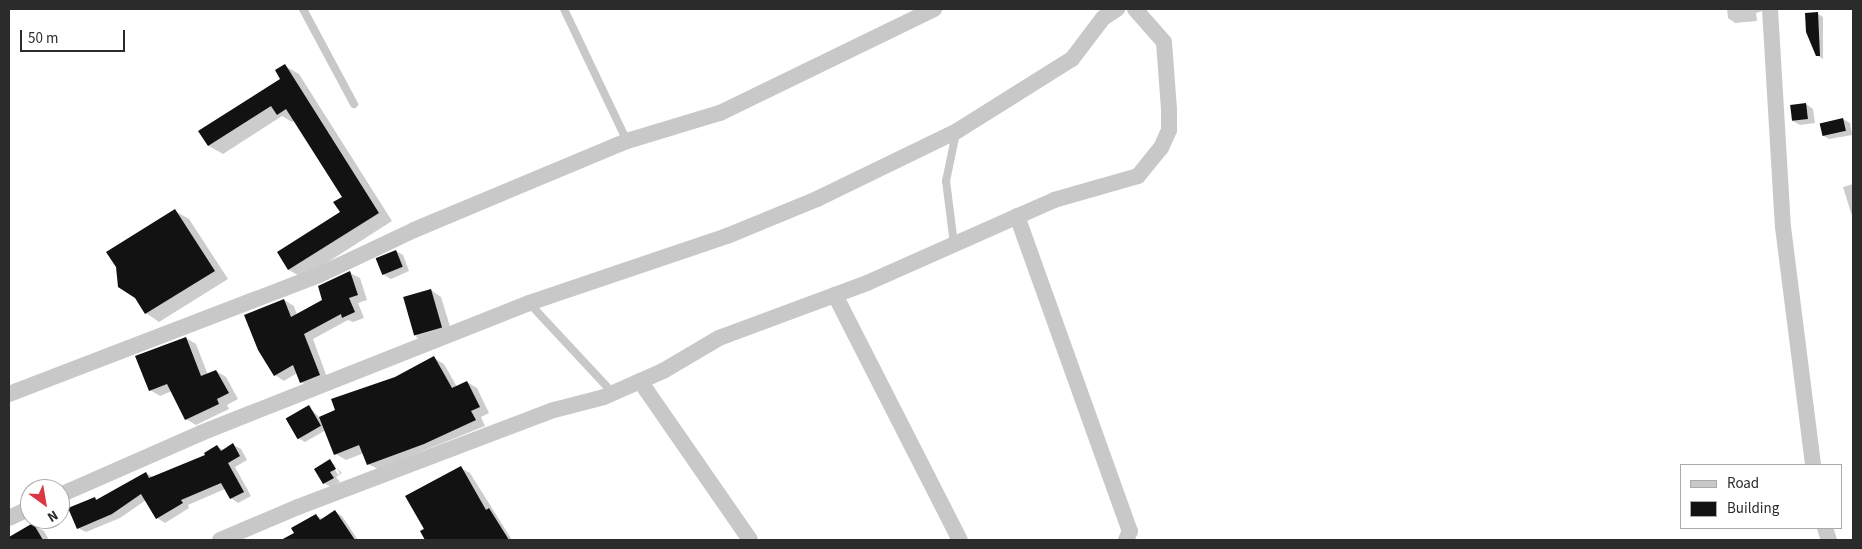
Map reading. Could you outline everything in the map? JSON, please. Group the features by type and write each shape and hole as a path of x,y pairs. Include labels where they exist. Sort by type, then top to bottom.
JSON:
{"street":[{"path":"9,394 319,275 414,230 627,141 720,113 934,9"},
{"path":"70,491 201,433 529,302 773,218 957,131 1072,59 1103,18 1117,9"},
{"path":"220,540 298,507 554,410 613,393 640,381 719,338 835,295 1054,200 1138,176 1161,148 1170,130 1165,47 1162,38 1135,9"},
{"path":"1770,9 1783,227 1813,464"},
{"path":"1017,216 1129,537"},
{"path":"835,295 960,540"},
{"path":"640,381 750,540"}],"lane":[{"path":"303,9 354,104"},
{"path":"564,9 627,141"},
{"path":"954,244 946,181 957,131"},
{"path":"529,302 613,393"}],"building":[{"path":"1818,12 1820,56 1816,56 1806,32 1805,13"},
{"path":"285,64 379,213 288,270 277,252 340,212 333,202 342,197 286,109 277,115 271,106 208,146 198,131 280,79 275,70"},
{"path":"1806,103 1808,119 1792,121 1790,105"},
{"path":"1843,118 1846,131 1823,136 1820,123"},
{"path":"175,209 215,271 145,314 135,298 118,287 116,267 106,252"},
{"path":"396,250 403,267 382,275 376,258"},
{"path":"350,271 358,295 349,298 355,312 342,318 341,314 304,334 320,375 300,383 293,365 274,376 258,350 244,315 284,299 291,317 322,300 318,286"},
{"path":"431,289 442,327 414,335 403,297"},
{"path":"186,337 201,376 216,370 229,393 217,399 219,404 185,420 167,384 149,391 135,356"},
{"path":"434,356 452,388 467,381 480,407 471,411 476,420 424,444 367,465 359,445 334,455 319,417 335,410 331,399 395,377"},
{"path":"309,405 321,426 298,439 286,418"},
{"path":"233,443 240,456 228,463 244,492 230,499 221,483 181,500 183,503 156,519 141,494 112,514 77,529 70,513 70,507 95,497 96,500 146,472 149,478 205,455 204,453 217,445 221,451"},
{"path":"330,459 336,469 330,472 334,478 323,484 314,469"},
{"path":"461,466 486,510 489,508 509,540 425,540 420,531 424,529 405,496"},
{"path":"335,510 355,540 281,540 294,533 291,528 316,514 320,520"},
{"path":"23,529 37,529 43,540 9,540 9,537"}]}
